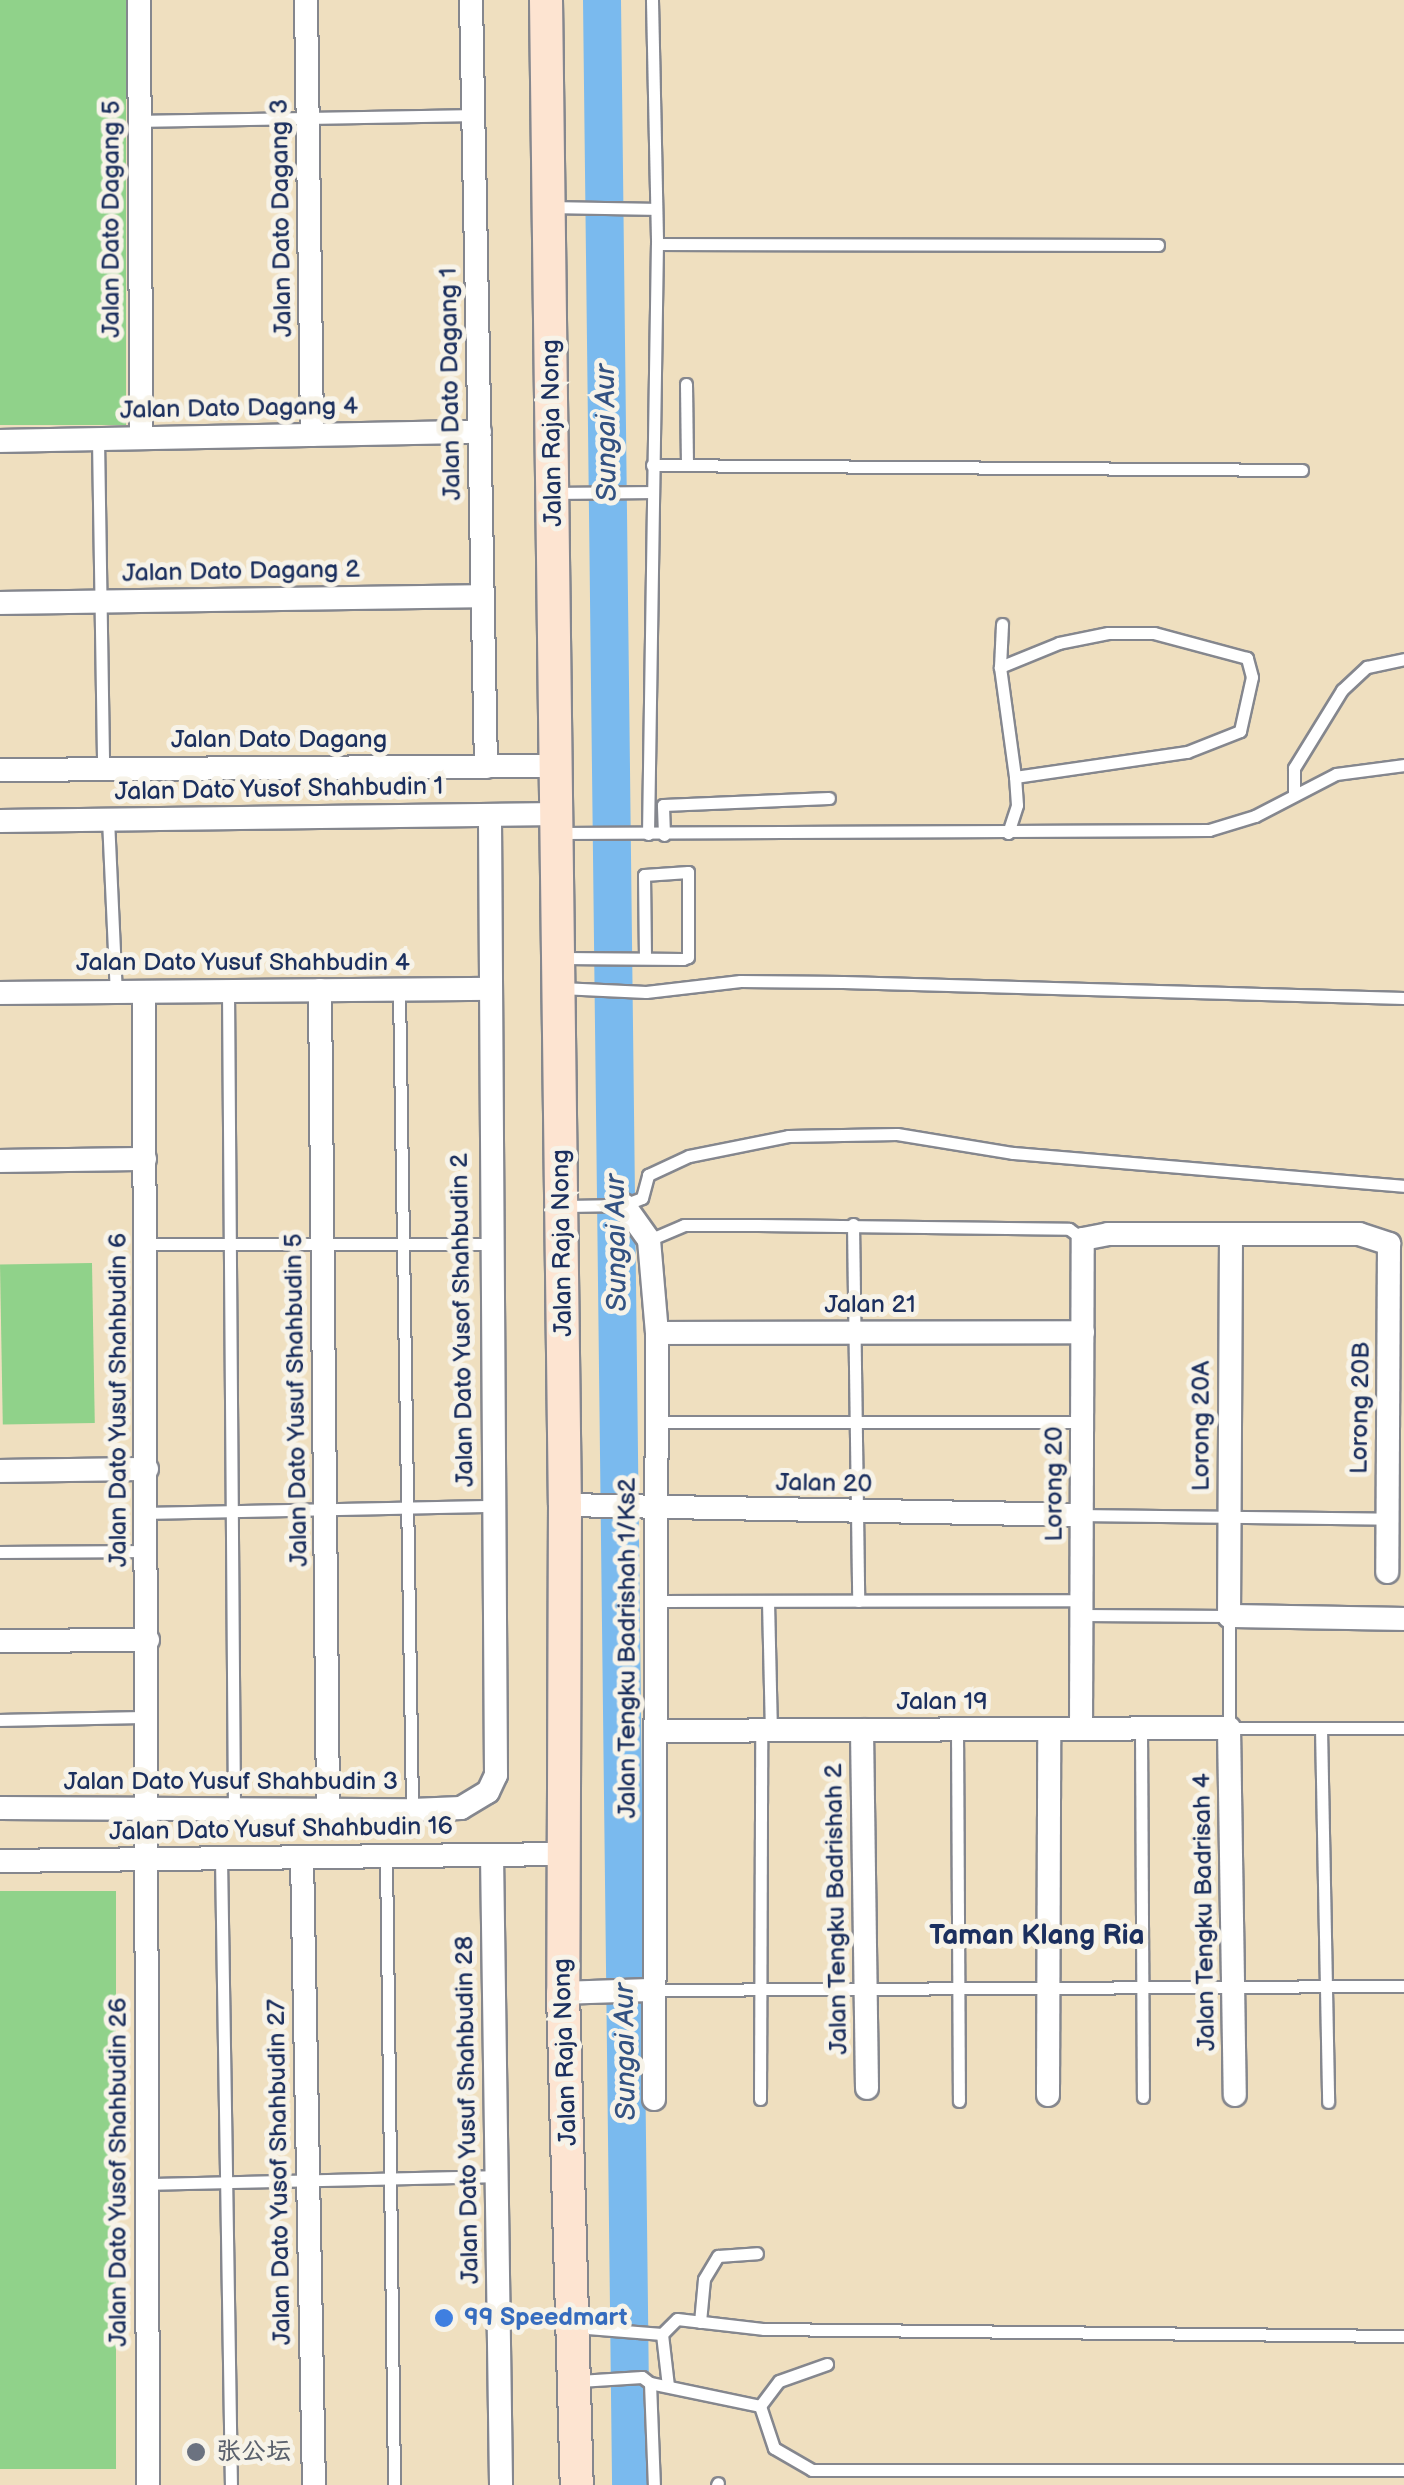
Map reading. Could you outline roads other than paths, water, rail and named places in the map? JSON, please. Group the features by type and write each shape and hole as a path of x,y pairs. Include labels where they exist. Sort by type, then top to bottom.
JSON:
{"main road":[{"name":"Jalan Raja Nong","path":"546,0 565,1506 563,1993 577,2485"}],"street":[{"name":"Jalan Dato Dagang 5","path":"139,0 141,438"},
{"name":"Jalan Dato Dagang 3","path":"306,0 312,435"},
{"name":"Jalan Dato Dagang 1","path":"471,0 486,768"},
{"name":"Jalan Dato Dagang 4","path":"0,441 480,432"},
{"name":"Jalan Dato Dagang 2","path":"0,603 483,596"},
{"name":"Jalan Dato Dagang","path":"0,770 558,766"},
{"name":"Jalan Dato Yusof Shahbudin 1","path":"0,821 490,815 558,824"},
{"name":"Jalan Dato Yusof Shahbudin 2","path":"461,1808 488,1792 496,1775 487,989 490,815"},
{"name":"Jalan Dato Yusuf Shahbudin 4","path":"0,992 487,989"},
{"name":"Jalan Dato Yusuf Shahbudin 5","path":"320,990 328,1809"},
{"name":"Jalan Dato Yusuf Shahbudin 6","path":"144,992 150,1807"},
{"path":"0,1161 145,1159"},
{"path":"613,1206 649,1240"},
{"path":"1084,1239 1108,1234 1231,1237"},
{"name":"Lorong 20B","path":"1231,1237 1359,1234 1389,1244 1388,1572"},
{"name":"Lorong 20A","path":"1229,1616 1231,1237"},
{"name":"Lorong 20","path":"1081,1729 1084,1239"},
{"name":"Jalan Tengku Badrishah 1/Ks2","path":"649,1240 657,1333 655,1730 635,1991 654,2099"},
{"name":"Jalan 21","path":"657,1333 1083,1332"},
{"path":"0,1471 147,1470"},
{"name":"Jalan 20","path":"565,1506 1082,1515"},
{"path":"1229,1616 1404,1619"},
{"path":"0,1642 148,1640"},
{"name":"Jalan 19","path":"655,1730 1229,1728"},
{"name":"Jalan Tengku Badrisah 4","path":"1229,1728 1235,2095"},
{"path":"1048,2094 1049,1729"},
{"name":"Jalan Tengku Badrishah 2","path":"862,1730 867,2088"},
{"name":"Jalan Dato Yusof Shahbudin 26","path":"148,2485 145,1860 150,1807"},
{"name":"Jalan Dato Yusuf Shahbudin 3","path":"0,1808 461,1808"},
{"name":"Jalan Dato Yusuf Shahbudin 16","path":"0,1861 562,1854"},
{"name":"Jalan Dato Yusuf Shahbudin 28","path":"492,1855 501,2485"},
{"name":"Jalan Dato Yusof Shahbudin 27","path":"302,1857 314,2485"},
{"path":"563,1993 635,1991"}],"lane":[{"path":"648,834 656,244 652,0"},
{"path":"139,121 474,115"},
{"path":"549,207 656,209"},
{"path":"656,244 1158,245"},
{"path":"686,384 688,466"},
{"path":"98,439 103,768"},
{"path":"652,465 1302,470"},
{"path":"554,493 652,492"},
{"path":"1002,624 1000,667 1016,805 1008,833"},
{"path":"1000,667 1059,642 1108,632 1154,633 1248,658 1252,678 1240,731 1186,752 1015,777"},
{"path":"1294,793 1294,768 1342,690 1367,667 1404,659"},
{"path":"558,824 602,832 664,835 1209,830 1255,816 1294,793 1361,767 1404,765"},
{"path":"648,810 693,799 829,798"},
{"path":"663,806 664,835"},
{"path":"108,820 116,992"},
{"path":"560,973 605,957 628,958 645,958 688,957 688,872 644,875 645,958"},
{"path":"560,973 600,991 620,992 757,981 1404,998"},
{"path":"399,990 412,1810"},
{"path":"228,991 234,1806"},
{"path":"562,1206 613,1206 642,1198 648,1175 689,1156 788,1136 897,1134 1013,1153 1404,1186"},
{"path":"649,1240 684,1226 853,1224 1070,1229 1084,1239"},
{"path":"853,1224 858,1600"},
{"path":"145,1244 490,1244"},
{"path":"656,1422 1082,1422"},
{"path":"148,1513 492,1506"},
{"path":"1082,1515 1388,1519"},
{"path":"0,1552 148,1551"},
{"path":"655,1601 858,1600 1229,1616 1229,1728 1404,1728"},
{"path":"760,2100 768,1601"},
{"path":"0,1720 149,1718"},
{"path":"1141,1728 1143,2097"},
{"path":"1321,1728 1328,2102"},
{"path":"956,1729 959,2101"},
{"path":"386,1856 394,2485"},
{"path":"221,1858 231,2485"},
{"path":"635,1991 1404,1986"},
{"path":"146,2184 497,2176"},
{"path":"700,2322 704,2279 718,2256 757,2253"},
{"path":"574,2327 662,2334 678,2320 764,2330 1404,2336"},
{"path":"662,2334 668,2386"},
{"path":"760,2406 779,2381 827,2364"},
{"path":"646,2380 654,2485"},
{"path":"575,2381 646,2380 760,2406"},
{"path":"760,2406 774,2448 786,2461 812,2470 1404,2470"}],"waterway":[{"name":"Sungai Aur","path":"602,0 631,2485"}],"place":[{"name":"99 Speedmart","path":"444,2318"},
{"name":"张公坛","path":"196,2452"}],"district":[{"name":"Taman Klang Ria","path":"1037,1936"}]}
